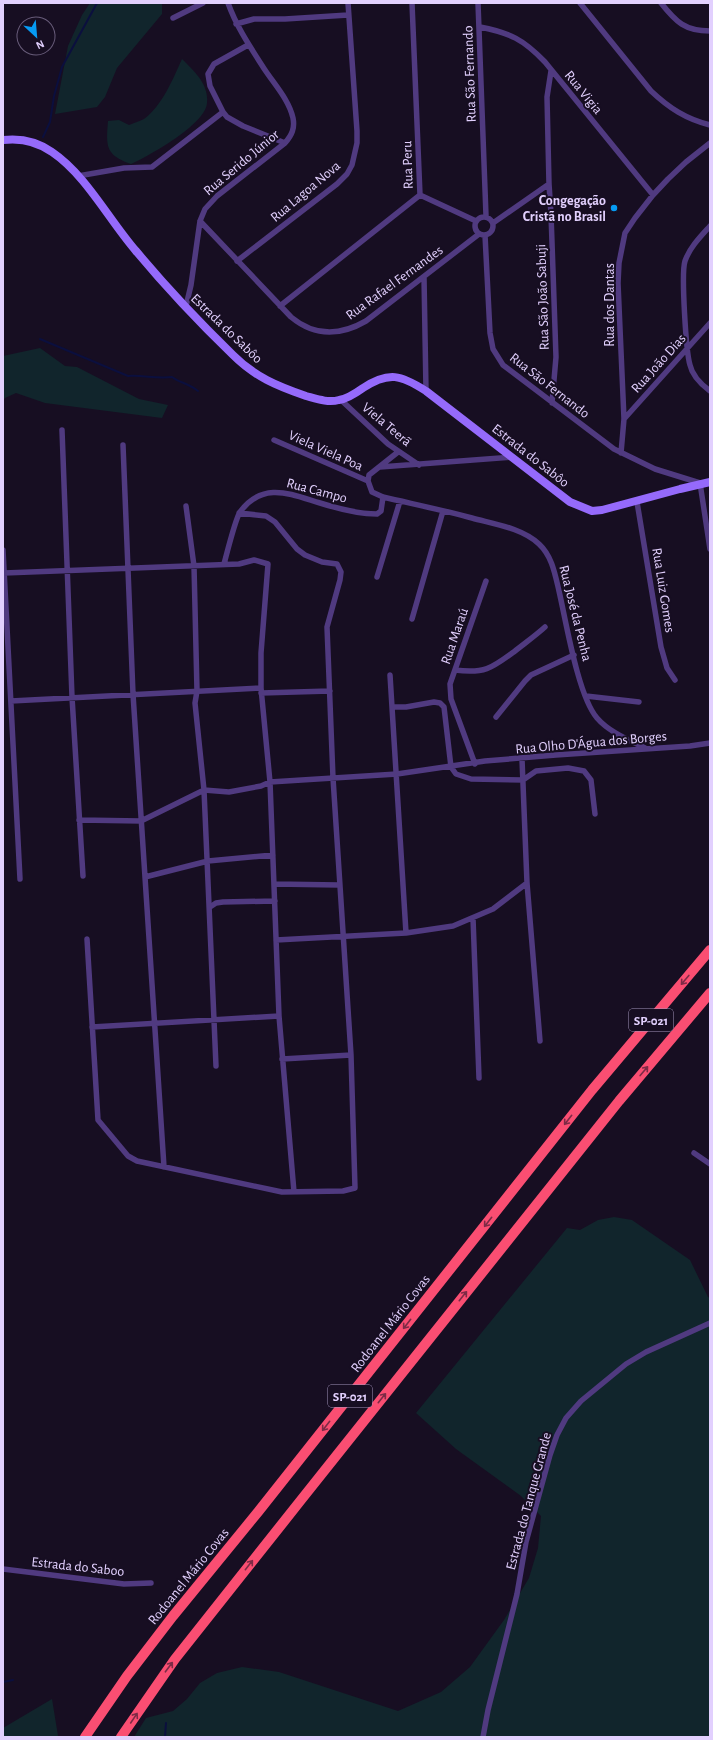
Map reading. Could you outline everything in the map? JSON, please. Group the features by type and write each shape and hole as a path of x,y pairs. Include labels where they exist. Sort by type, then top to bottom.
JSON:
{"highway":[{"name":"Rodoanel Mário Covas","path":"85,1737 108,1702 173,1616 268,1499 592,1090 710,950"},
{"name":"SP-021","path":"121,1737 175,1659 605,1119 710,993"}],"street":[{"path":"173,18 203,3"},
{"name":"Rua Serido Júnior","path":"186,306 191,285 202,215 211,202 285,143 293,133 294,126 288,106 236,24 228,3"},
{"name":"Rua Lagoa Nova","path":"237,261 337,184 347,174 352,165 357,132 348,3"},
{"name":"Rua Peru","path":"280,306 420,195 412,3"},
{"name":"Rua São Fernando","path":"478,3 486,216"},
{"path":"580,3 651,91 663,102 686,117 710,125"},
{"path":"661,3 678,22 686,28 710,31"},
{"path":"236,24 254,19 285,19 348,15"},
{"name":"Rua Vigia","path":"480,27 502,32 525,43 551,71 653,195"},
{"path":"248,44 220,60 210,70 210,86 227,117 285,143"},
{"name":"Rua São João Sabuji","path":"551,71 547,97 556,357 552,403"},
{"path":"78,176 124,168 152,167 223,112"},
{"name":"Estrada do Sabôo","path":"3,140 28,141 53,152 78,176 135,251 233,356 262,378 278,387 328,401 342,400 370,384 391,376 406,379 426,391 570,502 592,511 637,502 700,483 710,482"},
{"name":"Rua dos Dantas","path":"621,452 624,419 618,283 619,264 625,233 653,195 686,162 710,144"},
{"path":"476,221 476,229 482,234 492,231 494,223 549,184"},
{"path":"420,195 476,221"},
{"path":"476,221 486,216 494,223"},
{"name":"Rua Rafael Fernandes","path":"200,221 280,306 299,324 317,331 342,332 353,329 366,321 482,234"},
{"path":"710,226 689,253 684,268 689,364 700,382 710,391"},
{"name":"Rua São Fernando","path":"482,234 490,333 493,349 503,365 604,442 655,469 700,483"},
{"path":"424,277 426,391"},
{"name":"Rua João Dias","path":"624,419 710,323"},
{"name":"Viela Teerã","path":"342,400 374,432 398,452 420,465"},
{"path":"62,430 66,570 83,876"},
{"name":"Viela Viela Poa","path":"274,440 368,481"},
{"path":"123,444 133,694 164,1167"},
{"path":"368,481 369,475 398,452"},
{"path":"380,467 513,457"},
{"name":"Rua José da Penha","path":"368,481 372,492 383,497 499,524 524,535 538,544 549,558 555,572 574,656 586,696 596,717 606,727 645,749"},
{"path":"700,483 710,549"},
{"name":"Rua Campo","path":"239,513 252,500 267,493 287,493 345,510 372,514 377,514 381,511 383,497"},
{"path":"377,577 400,501"},
{"name":"Rua Luiz Gomes","path":"637,502 663,659 675,680"},
{"path":"186,506 194,566 197,691 195,703 204,790 216,1066"},
{"path":"412,619 443,511"},
{"path":"87,939 98,1120 128,1156 137,1161 282,1192 344,1192 355,1188 351,1055 333,778 328,626 340,580 340,568 337,564 314,559 297,549 275,522 266,516 239,513 224,564"},
{"path":"3,550 20,879"},
{"path":"4,573 127,567 239,564 254,560 268,564 261,653 261,691 270,782 279,1016 294,1192"},
{"name":"Rua Maraú","path":"474,764 451,699 450,684 486,581"},
{"path":"455,670 478,672 495,666 532,639 545,627"},
{"path":"496,717 531,675 574,656"},
{"path":"390,675 406,933"},
{"path":"11,701 197,691 330,691"},
{"path":"586,696 639,702"},
{"path":"392,707 406,707 434,702 440,703 444,707 451,767 456,774 471,779 523,780 536,772 568,768 584,770 591,780 595,814"},
{"name":"Rua Olho D'Água dos Borges","path":"204,790 229,792 261,786 270,782 397,774 556,755 690,746 710,743"},
{"path":"522,759 527,883 540,1041"},
{"path":"79,820 141,821 204,790"},
{"path":"145,877 208,861 273,856"},
{"path":"276,940 406,933 453,926 493,910 527,883"},
{"path":"274,884 340,884"},
{"path":"210,907 216,903 223,902 275,901"},
{"path":"473,918 479,1078"},
{"path":"92,1027 279,1016"},
{"path":"282,1060 351,1055"},
{"path":"694,1153 710,1164"},
{"name":"Estrada do Tanque Grande","path":"483,1737 517,1594 526,1542 555,1442 566,1418 581,1401 626,1364 646,1352 710,1323"},
{"name":"Estrada do Saboo","path":"3,1569 124,1584 151,1583"}],"shaded area":[{"path":"90,3 162,3 162,14 117,68 105,97 97,107 55,114 68,46 82,15"},
{"path":"182,59 200,78 206,90 207,103 204,111 187,129 163,147 131,164 122,161 112,153 109,148 107,137 108,121 119,120 129,125 144,119 150,114 162,100"},
{"path":"40,348 65,366 77,367 139,399 168,405 162,418 45,403 16,393 5,398 3,401 3,356"},
{"path":"614,1217 632,1220 690,1260 708,1297 710,1298 710,1737 134,1737 146,1718 173,1711 187,1699 200,1683 217,1673 242,1667 279,1672 398,1711 441,1692 470,1667 504,1620 529,1578 538,1548 541,1516 521,1496 456,1449 416,1413 567,1228 580,1230 598,1220"},
{"path":"52,1699 57,1737 3,1737 3,1728"}],"waterway":[{"path":"43,137 50,122 54,96 62,67 97,3"},
{"path":"40,339 128,376 161,378 172,377 198,391"},
{"path":"3,1682 13,1680"},
{"path":"165,1737 166,1723"}],"place":[{"name":"Congegação Cristã no Brasil","path":"614,208"}]}
